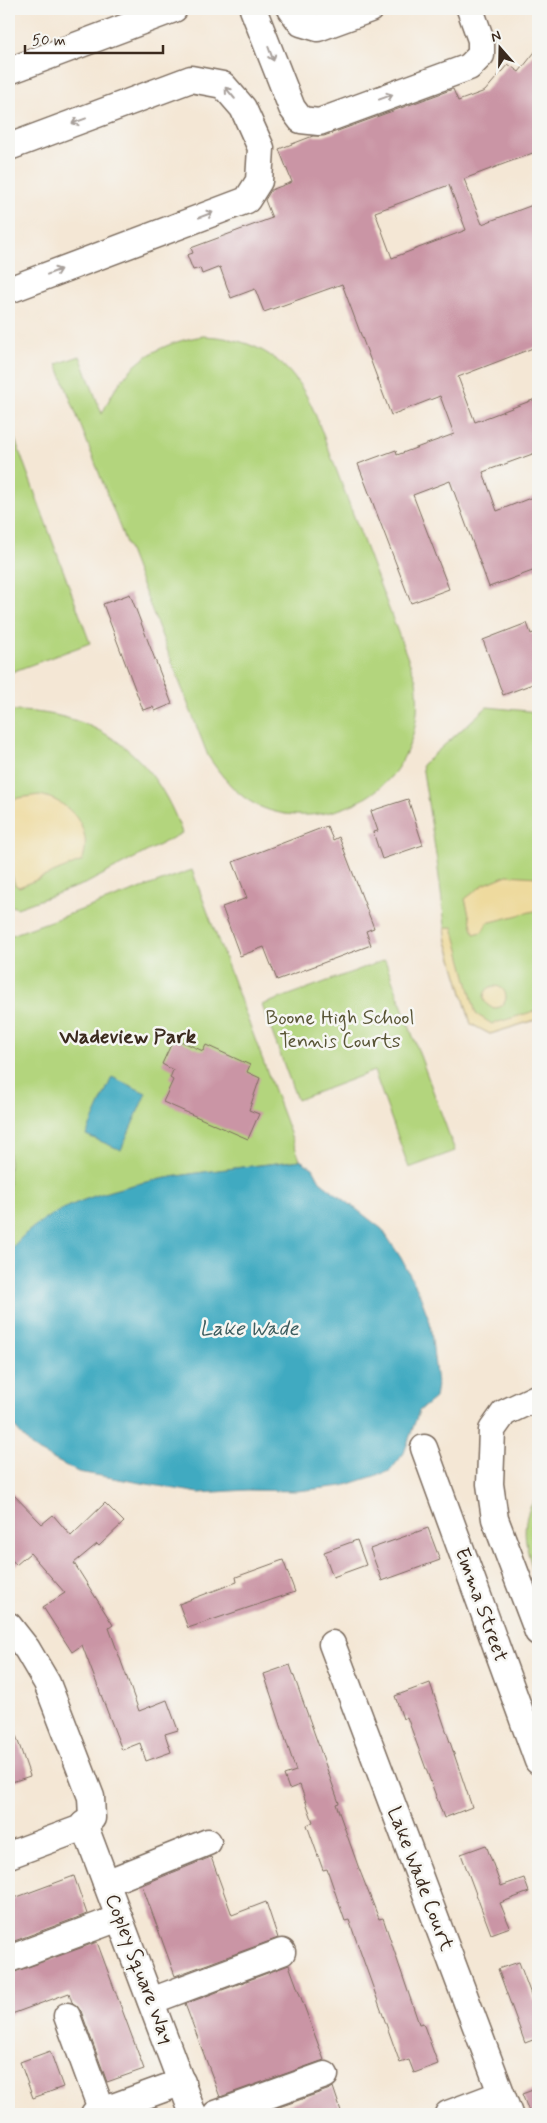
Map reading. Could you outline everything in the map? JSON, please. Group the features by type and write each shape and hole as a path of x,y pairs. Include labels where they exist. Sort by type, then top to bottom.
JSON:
{"street":[{"path":"9,71 174,9"},
{"path":"253,9 292,108 301,120 319,122 469,67 481,54 481,40 470,9"},
{"path":"291,9 301,23 318,28 370,9"},
{"path":"9,147 191,79 223,85 243,108 261,148 259,181 247,200 9,290"},
{"path":"538,1397 504,1413 492,1430 490,1484 495,1519 538,1632"},
{"name":"Emma Street","path":"424,1448 538,1761"},
{"name":"Copley Square Way","path":"9,1626 27,1650 47,1683 91,1798 88,1821 106,1883 193,2114"},
{"name":"Lake Wade Court","path":"332,1644 505,2104"},
{"path":"9,1855 79,1829 88,1821"},
{"path":"106,1883 208,1842"},
{"path":"9,1959 119,1918"},
{"path":"151,2001 282,1952"},
{"path":"67,2016 100,2113 182,2082"},
{"path":"216,2114 325,2075"},
{"path":"448,2114 505,2104"}],"green space":[{"path":"203,336 222,338 256,347 283,366 295,378 305,394 314,411 416,680 416,724 410,744 400,764 387,781 370,795 351,805 329,812 307,815 285,814 264,808 245,798 234,789 208,756 57,364 80,356 102,414 119,383 141,360 169,345"},
{"path":"9,423 90,643 9,673"},
{"path":"487,707 538,712 538,1019 490,1034 471,1024 447,941 422,765"},
{"path":"9,711 40,713 68,718 94,728 117,741 137,759 155,780 170,804 182,833 87,883 17,908 9,905"},
{"name":"Wadeview Park","path":"192,870 300,1160 185,1175 143,1183 102,1194 65,1208 34,1227 9,1252 9,936"},
{"name":"Boone High School Tennis Courts","path":"385,960 455,1151 409,1168 374,1071 297,1100 262,1005"},
{"path":"538,1495 538,1584 528,1550 525,1528 531,1506"}],"sand":[{"path":"39,795 60,803 77,818 85,838 85,849 82,861 19,887 15,885 9,864 9,803 18,798"},
{"path":"507,875 538,877 538,910 487,923 482,932 474,934 465,899 483,885"},
{"path":"453,927 476,1014 492,1024 538,1010 538,1019 490,1034 471,1024 447,941 445,928"},
{"path":"495,986 503,989 506,997 503,1005 495,1008 487,1005 484,997 487,989"}],"water":[{"path":"112,1077 146,1093 121,1150 86,1135"},
{"name":"Lake Wade","path":"300,1160 313,1168 320,1181 382,1229 401,1258 418,1290 430,1322 437,1384 435,1398 419,1411 404,1453 390,1471 343,1486 297,1491 247,1490 199,1493 78,1472 34,1449 9,1421 9,1252 33,1227 65,1208 102,1194 143,1183 185,1175"}],"building":[{"path":"538,48 538,151 464,179 482,224 538,203 538,346 458,377 475,422 538,398 538,452 483,472 497,511 538,495 538,569 489,587 450,481 413,495 449,589 411,603 358,464 396,450 397,455 454,434 440,396 391,415 342,284 264,312 255,289 231,298 220,267 202,274 200,268 193,270 187,255 193,253 191,248 272,218 265,200 271,190 292,182 279,149 313,136 324,136 453,89 458,101 485,91 508,64 519,72","holes":["449,185 466,230 392,258 375,212"]},
{"path":"130,594 172,704 155,711 153,707 143,710 103,604"},
{"path":"527,623 531,634 538,631 538,682 503,695 483,640"},
{"path":"408,799 423,845 382,859 373,832 378,831 371,811"},
{"path":"327,826 333,840 339,837 374,928 366,931 371,945 277,980 264,947 240,956 222,907 247,898 233,862"},
{"path":"174,1038 203,1051 206,1045 250,1065 247,1072 260,1078 249,1110 259,1114 248,1139 163,1102 173,1080 170,1078 173,1070 162,1064"},
{"path":"9,1490 42,1524 53,1515 71,1536 105,1503 124,1522 99,1546 97,1544 74,1563 113,1625 109,1628 139,1711 167,1700 178,1730 165,1734 171,1752 146,1761 140,1743 122,1750 82,1645 72,1652 43,1607 65,1593 30,1553 16,1565 9,1556"},
{"path":"428,1528 440,1560 382,1581 370,1549"},
{"path":"357,1540 366,1565 333,1577 324,1552"},
{"path":"283,1560 295,1592 188,1628 179,1604 237,1582 236,1577"},
{"path":"290,1665 339,1803 336,1804 358,1866 379,1919 383,1918 419,2024 423,2023 438,2064 414,2073 409,2060 400,2063 349,1920 345,1921 327,1869 323,1870 307,1825 313,1822 300,1785 289,1789 284,1775 296,1771 264,1674"},
{"path":"430,1683 472,1807 444,1818 407,1717 403,1719 395,1696"},
{"path":"11,1721 30,1776 9,1783 9,1722"},
{"path":"486,1845 501,1886 524,1878 529,1892 500,1903 510,1927 491,1934 461,1854"},
{"path":"211,1857 232,1915 266,1902 278,1938 175,1976 142,1885"},
{"path":"74,1876 87,1914 9,1943 9,1900"},
{"path":"97,1942 144,2069 107,2082 81,2011 72,2002 69,1993 9,2015 9,1974"},
{"path":"519,1962 533,2000 538,1998 538,2038 525,2043 498,1969"},
{"path":"289,1965 324,2060 220,2097 185,2004"},
{"path":"50,2051 63,2087 33,2098 20,2062"},
{"path":"333,2087 342,2114 260,2114 330,2089"},
{"path":"538,2088 538,2114 530,2114 522,2094"}],"district":[{"name":"Wadeview Park","path":"128,1037"}]}
